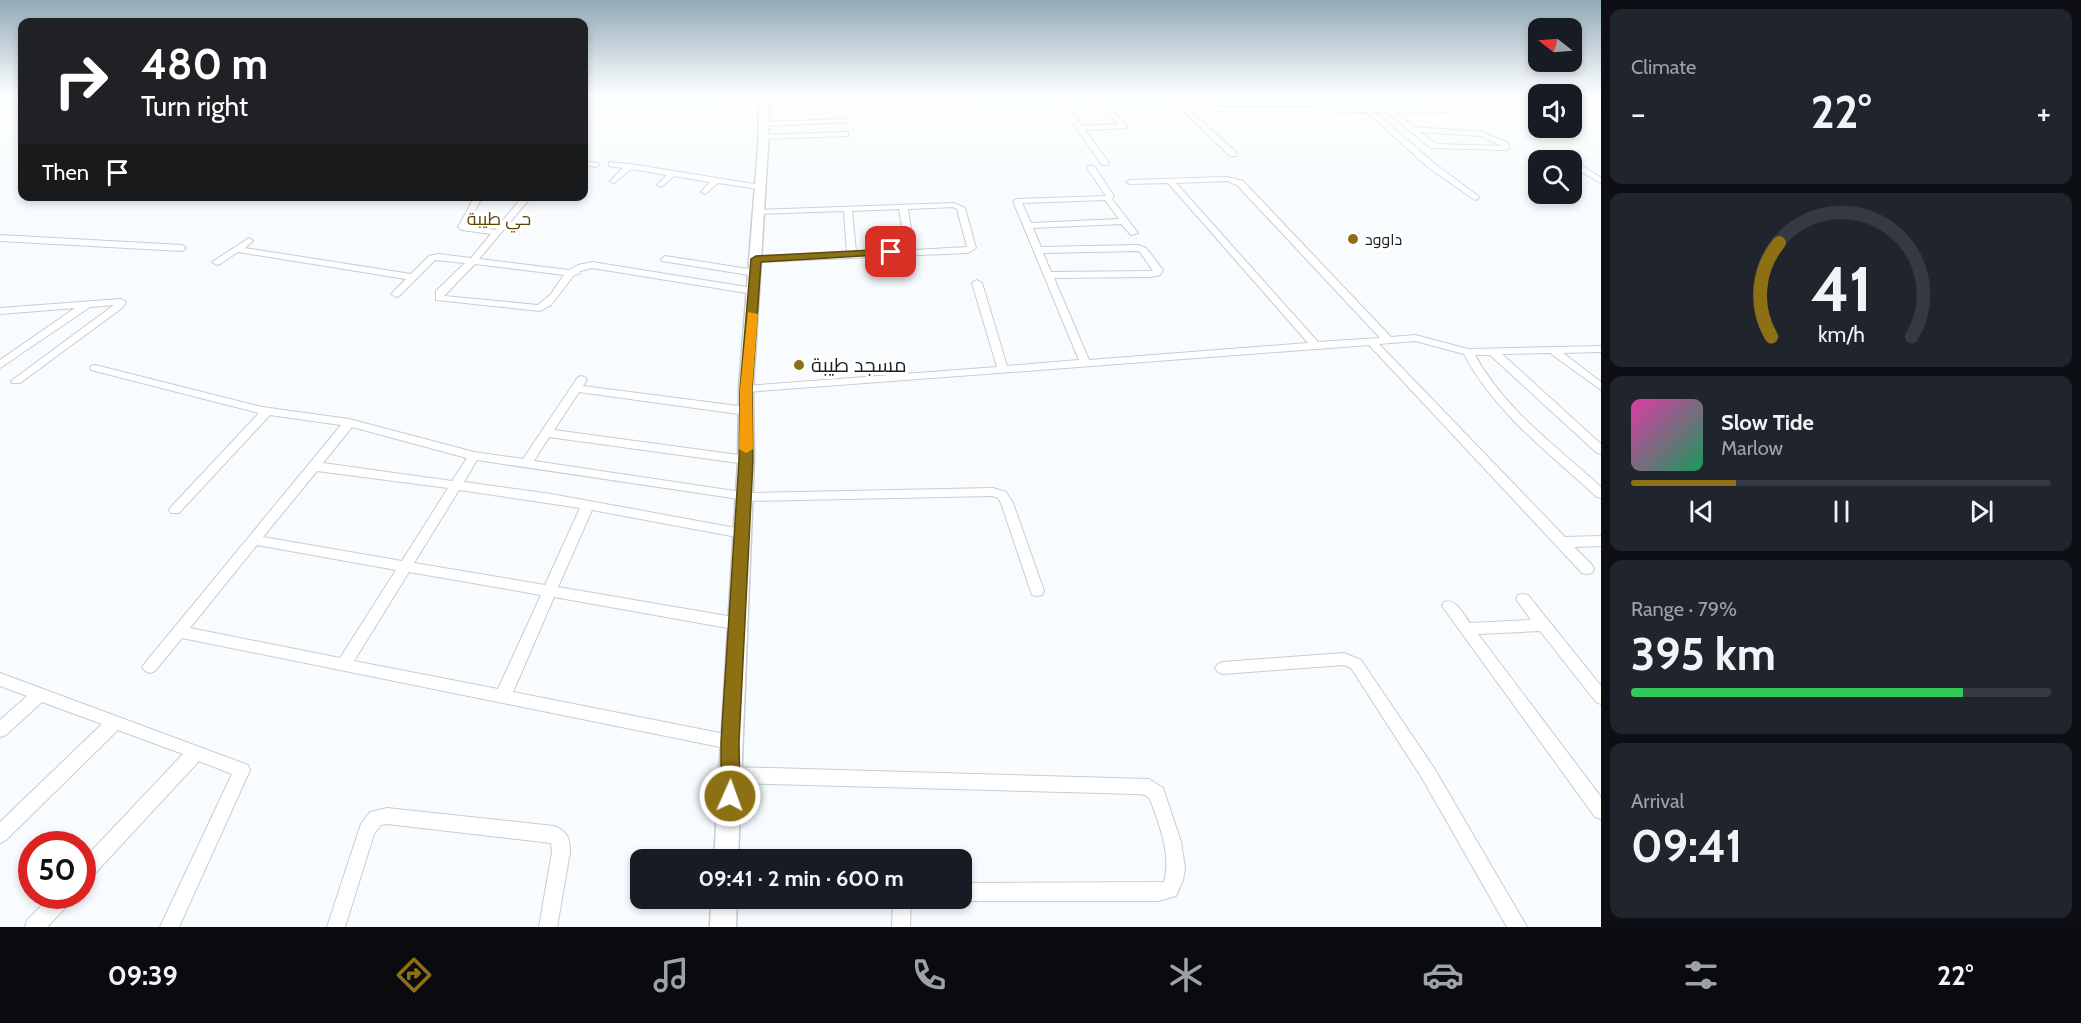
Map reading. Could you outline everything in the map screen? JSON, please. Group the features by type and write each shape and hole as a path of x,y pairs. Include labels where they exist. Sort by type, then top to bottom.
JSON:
{"main road":[{"path":"727,849 732,775 730,742 739,624 746,460 746,389 763,138"},
{"path":"723,927 724,909"}],"street":[{"path":"1088,138 1105,163"},
{"path":"1216,138 1233,154"},
{"path":"1400,138 1474,198"},
{"path":"1426,138 1438,147 1495,149 1506,146 1491,138"},
{"path":"588,164 596,165"},
{"path":"612,164 760,187"},
{"path":"614,181 630,166"},
{"path":"1091,168 1110,196 1108,198 1143,246 1140,249"},
{"path":"1582,169 1599,178"},
{"path":"661,185 673,173"},
{"path":"705,192 716,180"},
{"path":"1130,182 1227,180 1240,183 1388,340"},
{"path":"1170,181 1317,346"},
{"path":"1085,363 1018,201 1108,198"},
{"path":"475,201 462,227 498,233"},
{"path":"524,201 475,259 443,289 438,295 439,298 540,308 546,304 569,273 581,265 753,291"},
{"path":"903,206 910,251"},
{"path":"658,275 665,256 755,266 852,255 910,251 965,251 972,248 959,206 758,212"},
{"path":"848,208 852,255"},
{"path":"1029,226 1124,222"},
{"path":"0,238 182,248"},
{"path":"217,262 249,241"},
{"path":"236,249 412,277"},
{"path":"1038,250 1140,249 1158,270 1157,273 1049,275"},
{"path":"396,294 432,258 438,257 475,259 569,273"},
{"path":"977,283 1003,370"},
{"path":"0,311 121,302 119,306 16,381"},
{"path":"0,365 89,303"},
{"path":"746,389 1388,340 1428,339 1468,352 1601,349"},
{"path":"1371,341 1587,569"},
{"path":"1554,351 1601,387"},
{"path":"1468,352 1485,382 1544,442 1601,494"},
{"path":"1493,352 1601,450"},
{"path":"95,368 267,411 349,423 474,456 527,462 743,496 993,492 1002,495 1006,503 1037,591"},
{"path":"527,462 579,384 746,411"},
{"path":"175,510 267,411"},
{"path":"150,667 349,423"},
{"path":"546,433 746,460"},
{"path":"344,666 474,456"},
{"path":"312,466 588,505 742,533"},
{"path":"503,696 588,505"},
{"path":"253,540 739,624"},
{"path":"1563,542 1601,541"},
{"path":"1523,599 1601,698"},
{"path":"1449,606 1601,811"},
{"path":"1466,629 1545,625"},
{"path":"179,632 730,742"},
{"path":"1223,668 1344,660 1356,664 1428,773 1518,927"},
{"path":"0,679 242,770 169,927"},
{"path":"0,730 40,694"},
{"path":"0,834 115,722"},
{"path":"96,860 196,752"},
{"path":"732,775 1137,786 1149,787 1158,794 1177,865 1176,881 1170,890 1158,892 972,892"},
{"path":"336,927 367,830 376,818 381,816 554,836 561,840 548,927"},
{"path":"34,927 51,909"},
{"path":"901,927 902,909"}],"slow traffic":[{"path":"746,449 746,389 752,314"}],"place":[{"name":"داوود","path":"1353,239"},
{"name":"مسجد طيبة","path":"799,365"}],"district":[{"name":"حي طيبة","path":"499,219"}],"route":[{"path":"730,796 732,775 730,742 739,624 746,460 746,389 756,259 891,252"}]}
